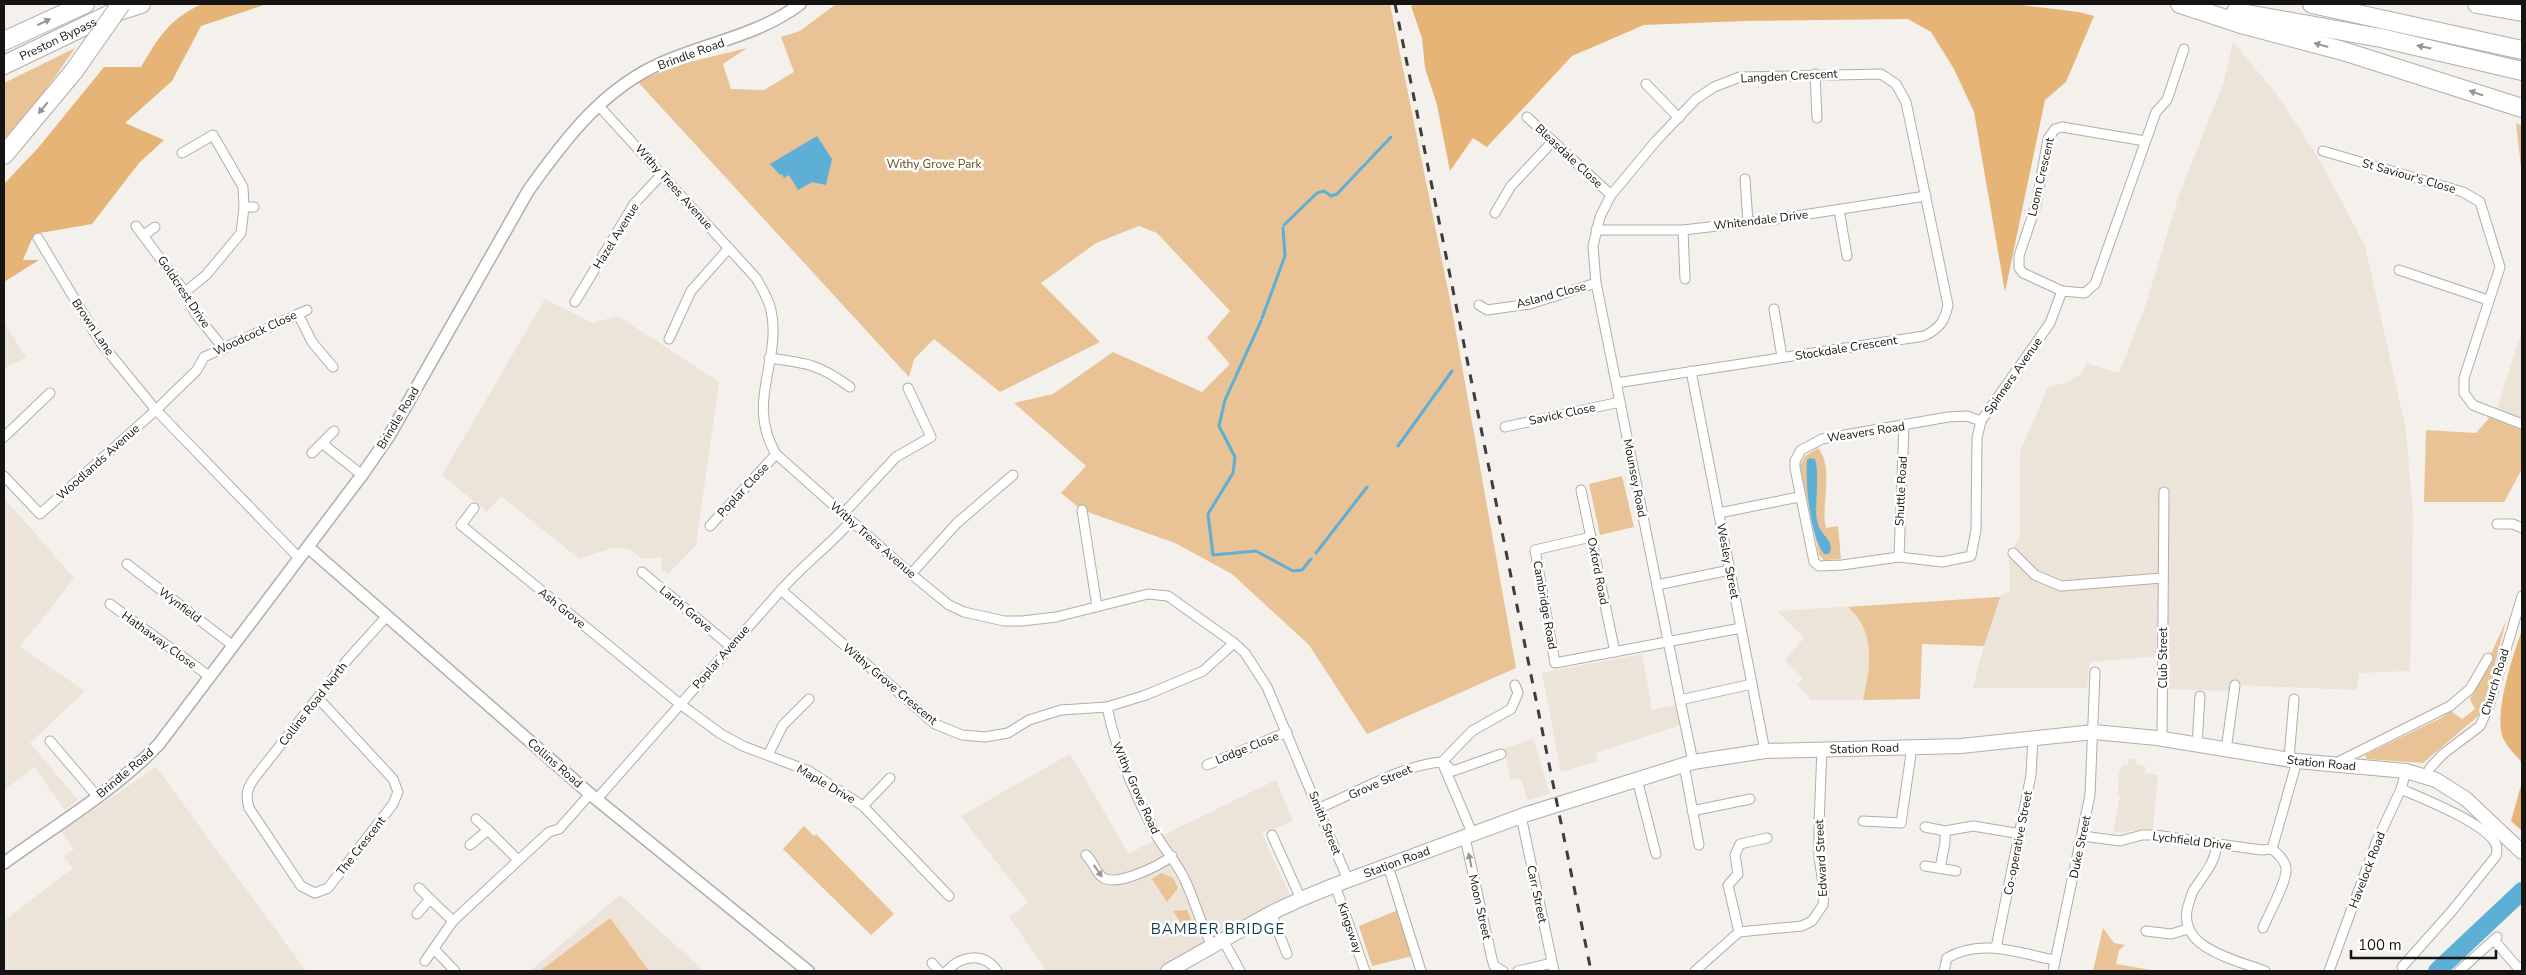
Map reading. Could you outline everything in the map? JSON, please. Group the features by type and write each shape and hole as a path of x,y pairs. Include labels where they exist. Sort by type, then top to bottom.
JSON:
{"highway":[{"name":"Preston Bypass","path":"4,41 85,4"},
{"path":"4,155 74,71 121,4"},
{"name":"Preston Bypass","path":"4,65 110,14 141,4"},
{"path":"2181,4 2372,36 2522,71"},
{"path":"2181,4 2241,24 2343,51 2522,108"},
{"path":"2312,4 2522,50"},
{"path":"2476,4 2522,12"}],"main road":[{"name":"Station Road","path":"1169,971 1271,913 1301,899 1521,816 1689,764 1766,751 1822,748 1961,746 2094,732 2162,739 2293,760 2406,770 2447,785 2466,798 2522,852"}],"street":[{"name":"Brindle Road","path":"4,863 98,796 135,767 159,744 362,475 393,429 528,191 550,160 598,104 620,85 664,62 765,26 800,4"},
{"path":"2062,291 2085,293 2095,284 2156,112 2167,100 2184,50"},
{"path":"1815,74 1817,118"},
{"name":"Langden Crescent","path":"1611,195 1631,169 1696,99 1714,87 1740,77 1881,74 1896,84 1906,102 1926,196"},
{"path":"1646,84 1679,118"},
{"name":"Withy Trees Avenue","path":"598,104 756,278 767,299 772,320 762,409 766,435 776,454 911,574 949,605 964,612 1004,621 1056,617 1148,594 1168,596 1234,643 1258,672 1301,766"},
{"name":"Bleasdale Close","path":"1527,117 1611,195"},
{"name":"Loom Crescent","path":"2062,291 2023,273 2019,262 2036,205 2048,139 2051,132 2062,127 2145,141"},
{"path":"182,153 213,135 243,187 244,207 241,233 206,275 185,292"},
{"path":"1495,213 1511,186 1553,141"},
{"name":"St Saviour's Close","path":"2323,151 2463,192 2480,202 2500,267 2464,378 2464,393 2473,405 2522,424"},
{"name":"Hazel Avenue","path":"575,302 634,204 662,174"},
{"path":"1744,178 1748,222"},
{"name":"Mounsey Road","path":"1611,195 1596,230 1593,246 1596,283 1680,700 1689,764 1692,811 1699,845"},
{"name":"Whitendale Drive","path":"1596,230 1683,230 1839,210 1926,196"},
{"name":"Stockdale Crescent","path":"1616,383 1924,336 1936,330 1946,318 1948,305 1926,196"},
{"path":"244,207 254,207"},
{"path":"1839,210 1847,256"},
{"name":"Goldcrest Drive","path":"136,226 185,292 195,313 224,348"},
{"path":"144,235 155,227"},
{"path":"1683,230 1685,279"},
{"name":"Brown Lane","path":"38,238 101,343 156,410 299,558"},
{"path":"669,339 691,291 729,248"},
{"path":"2399,270 2488,300"},
{"name":"Asland Close","path":"1479,304 1487,310 1530,304 1596,283"},
{"name":"Spinners Avenue","path":"1799,497 1812,556 1818,566 1859,564 1899,557 1942,562 1971,556 1976,530 1977,438 1981,421 2050,323 2062,291"},
{"path":"1774,309 1782,357"},
{"name":"Woodcock Close","path":"156,410 197,370 204,357 307,310"},
{"path":"298,314 312,342 333,367"},
{"path":"769,358 811,363 831,372 850,387"},
{"name":"Wesley Street","path":"1691,371 1766,751"},
{"path":"843,514 896,457 931,437 908,388"},
{"path":"4,437 50,393"},
{"name":"Savick Close","path":"1505,427 1620,402"},
{"name":"Woodlands Avenue","path":"4,476 40,514 156,410"},
{"name":"Weavers Road","path":"1799,497 1795,461 1802,450 1822,439 1948,417 1967,416 1981,421"},
{"name":"Shuttle Road","path":"1899,557 1904,426"},
{"path":"312,453 334,431"},
{"path":"323,444 362,475"},
{"name":"Poplar Close","path":"710,526 776,454"},
{"path":"911,574 958,523 1013,475"},
{"name":"Oxford Road","path":"1582,490 1615,652"},
{"name":"Club Street","path":"2162,739 2164,492"},
{"path":"1719,513 1799,497"},
{"name":"Ash Grove","path":"474,508 461,526 680,704"},
{"path":"1082,510 1097,607"},
{"name":"Poplar Avenue","path":"425,961 453,922 549,832 559,829 594,796 680,704 800,569 829,546 851,521"},
{"path":"2497,524 2513,524 2522,528"},
{"name":"Cambridge Road","path":"1591,537 1535,550 1555,663 1742,628"},
{"name":"Collins Road","path":"308,547 594,796 808,971"},
{"path":"2013,553 2035,575 2061,586 2162,578"},
{"name":"Wynfield","path":"127,564 232,645"},
{"path":"1657,585 1730,570"},
{"name":"Larch Grove","path":"642,572 730,646"},
{"name":"Withy Grove Crescent","path":"781,590 936,724 962,735 985,737 1008,733 1041,715 1061,710 1107,707 1146,695 1203,671 1234,643"},
{"name":"Church Road","path":"2426,776 2442,754 2480,726 2489,706 2522,596"},
{"name":"Hathaway Close","path":"110,604 209,676"},
{"name":"Collins Road North","path":"246,796 249,786 319,699 348,659 386,616"},
{"name":"Church Road","path":"2334,764 2450,706 2470,689 2488,658"},
{"path":"2094,732 2095,672"},
{"path":"1680,700 1752,684"},
{"path":"1501,754 1453,771 1442,762 1472,731 1511,709 1518,693 1515,685"},
{"path":"2226,750 2235,685"},
{"path":"2197,745 2200,696"},
{"name":"The Crescent","path":"246,796 250,808 301,886 315,893 328,888 393,804 398,792 393,778 319,699"},
{"path":"768,755 783,726 809,699"},
{"path":"2263,928 2284,878 2286,868 2279,855 2272,849 2293,760 2294,699"},
{"name":"Maple Drive","path":"680,704 721,734 743,746 809,771 863,806 949,896"},
{"name":"Withy Grove Road","path":"1107,707 1114,740 1156,834 1172,856 1184,879 1204,931 1218,943 1240,971"},
{"name":"Lodge Close","path":"1207,764 1287,732"},
{"name":"Duke Street","path":"2052,971 2083,836 2090,796 2094,732"},
{"name":"Co-operative Street","path":"1996,948 2021,834 2031,775 2033,737"},
{"path":"50,740 98,796"},
{"path":"1863,821 1901,823 1912,747"},
{"name":"Edward Street","path":"1739,932 1802,926 1812,921 1823,905 1824,892 1819,857 1818,824 1822,748"},
{"name":"Grove Street","path":"1319,808 1411,768 1428,762 1442,762"},
{"name":"Moon Street","path":"1442,762 1469,837 1494,966 1503,971"},
{"name":"Smith Street","path":"1301,766 1319,808 1342,882"},
{"name":"Havelock Road","path":"2329,971 2377,839 2401,789 2406,770"},
{"path":"863,806 890,778"},
{"path":"1637,779 1656,854"},
{"path":"2401,789 2449,810 2480,829 2494,840 2497,847 2496,856 2485,870 2402,967"},
{"path":"1692,811 1750,799"},
{"name":"Carr Street","path":"1521,816 1553,967"},
{"path":"476,819 518,860"},
{"path":"1925,827 1945,831 1973,826 2021,834"},
{"path":"470,845 488,830"},
{"path":"1940,868 1945,843 1945,831"},
{"path":"1272,835 1301,899"},
{"name":"Lychfield Drive","path":"2083,836 2120,841 2142,835 2155,835 2261,850 2272,849"},
{"path":"1695,971 1739,932 1728,885 1738,874 1735,856 1740,844 1767,838"},
{"path":"2217,844 2216,858 2191,898 2186,915 2188,929 2198,943 2265,971"},
{"path":"1086,855 1103,878 1114,881 1122,880 1163,863 1172,856"},
{"path":"1388,866 1421,971"},
{"path":"1926,866 1956,871"},
{"name":"Kingsway","path":"1342,882 1365,971"},
{"path":"420,888 453,922"},
{"path":"417,914 430,899"},
{"path":"1271,913 1287,954"},
{"path":"2146,932 2171,934 2188,929"},
{"path":"2459,971 2496,938 2518,968 2522,967"},
{"path":"1944,971 1947,958 1956,952 1969,949 1996,948 2054,960"},
{"path":"434,949 455,971"},
{"path":"947,971 959,960 975,957 991,963 997,971"},
{"path":"932,963 939,971"},
{"path":"1518,971 1553,967"}],"shaded area":[{"path":"202,4 267,4 201,26 172,81 125,123 164,140 139,163 92,224 34,234 23,260 39,260 4,282 4,184 38,148 104,67 141,67 166,30 181,16"},
{"path":"1415,4 2013,4 2079,12 2094,16 2066,82 2045,100 2005,292 1974,112 1954,69 1931,32 1908,19 1744,21 1644,25 1572,56 1487,147 1473,138 1450,171 1437,105 1425,68 1422,38 1411,6"},
{"path":"2233,42 2275,92 2321,162 2365,246 2406,430 2413,515 2410,671 2359,673 2357,690 2235,685 2231,686 2229,691 2163,689 2162,656 2090,662 2087,688 1973,688 1984,646 1922,644 1920,699 1811,700 1797,685 1803,678 1785,660 1804,638 1777,611 2000,597 2010,591 2009,558 2020,535 2020,452 2048,387 2069,382 2082,373 2086,363 2119,373 2146,304 2178,198 2224,81"},
{"path":"545,299 592,323 618,316 719,382 696,545 668,574 662,570 661,557 643,559 629,549 612,548 579,559 501,496 487,512 442,475"},
{"path":"4,323 26,357 4,369"},
{"path":"2522,330 2522,418 2497,409"},
{"path":"4,498 74,578 20,647 85,691 30,743 78,800 65,810 34,767 4,790"},
{"path":"2522,630 2522,763 2505,742 2500,724 2506,682"},
{"path":"1642,654 1652,710 1676,705 1681,725 1596,753 1598,761 1561,772 1542,673"},
{"path":"1533,738 1550,794 1527,800 1522,781 1519,778 1511,780 1504,749"},
{"path":"1070,754 1129,854 1157,838 1276,780 1293,821 1262,833 1291,898 1210,939 1158,971 1042,971 1045,969 1009,917 1028,903 961,816"},
{"path":"2129,758 2136,760 2136,764 2146,767 2145,773 2158,775 2153,828 2113,833 2120,796 2118,795 2119,772 2122,765 2128,765"},
{"path":"156,767 306,971 4,971 4,921 73,868 64,856 74,849 61,832"},
{"path":"2522,782 2522,831 2511,821"},
{"path":"620,895 704,971 530,971"}],"green space":[{"name":"Withy Grove Park","path":"836,4 1390,4 1452,310 1516,668 1367,734 1309,645 1232,574 1175,543 1082,510 1061,493 1086,466 1014,403 1053,394 1113,352 1202,392 1230,364 1207,338 1230,311 1157,233 1139,226 1096,243 1041,283 1100,342 1000,392 934,339 914,359 909,377 637,81 686,63 747,48 723,64 731,89 764,90 794,72 781,37 800,31"},
{"path":"75,48 43,94 4,140 4,83"},
{"path":"2516,123 2522,126 2522,176"},
{"path":"2490,417 2522,430 2522,469 2504,502 2424,502 2426,430 2476,433"},
{"path":"1818,448 1826,466 1826,528 1838,526 1841,559 1824,560 1819,555 1800,466 1805,456"},
{"path":"1622,476 1634,527 1600,535 1589,484"},
{"path":"2000,597 1984,646 1922,644 1920,699 1863,700 1868,675 1869,650 1863,627 1848,607"},
{"path":"2506,621 2484,706 2477,717 2423,763 2367,759 2365,755 2441,718 2451,711 2462,719 2475,709 2470,699 2493,659 2490,656"},
{"path":"804,826 814,836 816,834 894,914 871,935 783,849"},
{"path":"1161,873 1173,878 1178,888 1167,902 1152,879"},
{"path":"1187,910 1194,927 1187,932 1173,911"},
{"path":"1398,910 1413,956 1372,966 1359,926"},
{"path":"610,918 649,971 540,971"},
{"path":"2103,928 2114,943 2125,945 2119,950 2116,964 2157,971 2093,971"}],"water":[{"path":"817,136 832,159 826,185 812,182 798,190 789,175 784,178 770,164"},
{"path":"1810,458 1815,459 1817,467 1817,521 1821,531 1830,543 1829,554 1824,554 1819,546 1812,522 1807,481 1807,460"}],"waterway":[{"path":"1284,225 1317,193 1324,191 1331,196 1337,194 1391,137"},
{"path":"1262,318 1285,256 1283,228"},
{"path":"1261,321 1225,400 1219,426 1235,457 1233,473 1208,514 1213,555 1256,551 1293,571 1302,570 1311,559"},
{"path":"1398,446 1452,371"},
{"path":"1316,553 1367,487"},
{"path":"2437,971 2522,891"}],"railway":[{"path":"1395,4 1591,971"}],"district":[{"name":"BAMBER BRIDGE","path":"1218,929"}]}
